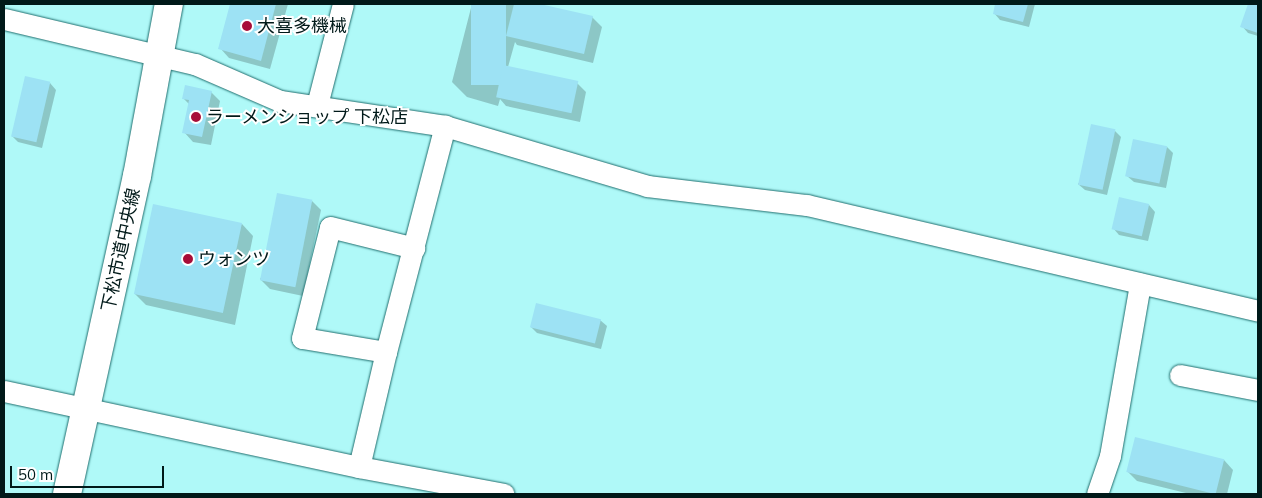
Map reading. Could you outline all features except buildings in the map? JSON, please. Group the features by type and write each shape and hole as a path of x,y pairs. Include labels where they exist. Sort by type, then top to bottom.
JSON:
{"street":[{"name":"下松市道中央線","path":"67,494 137,176 168,4"},
{"path":"317,105 343,4"},
{"path":"4,20 195,64 280,101 317,105 445,126 647,186 807,205 1258,311"},
{"path":"359,467 386,352 445,126"},
{"path":"386,352 302,338 330,227 414,248"},
{"path":"1097,494 1110,456 1140,284"},
{"path":"1180,375 1258,390"},
{"path":"4,391 359,467 504,494"}],"place":[{"name":"大喜多機械","path":"247,26"},
{"name":"ラーメンショップ 下松店","path":"196,117"},
{"name":"ウォンツ","path":"188,259"}]}
